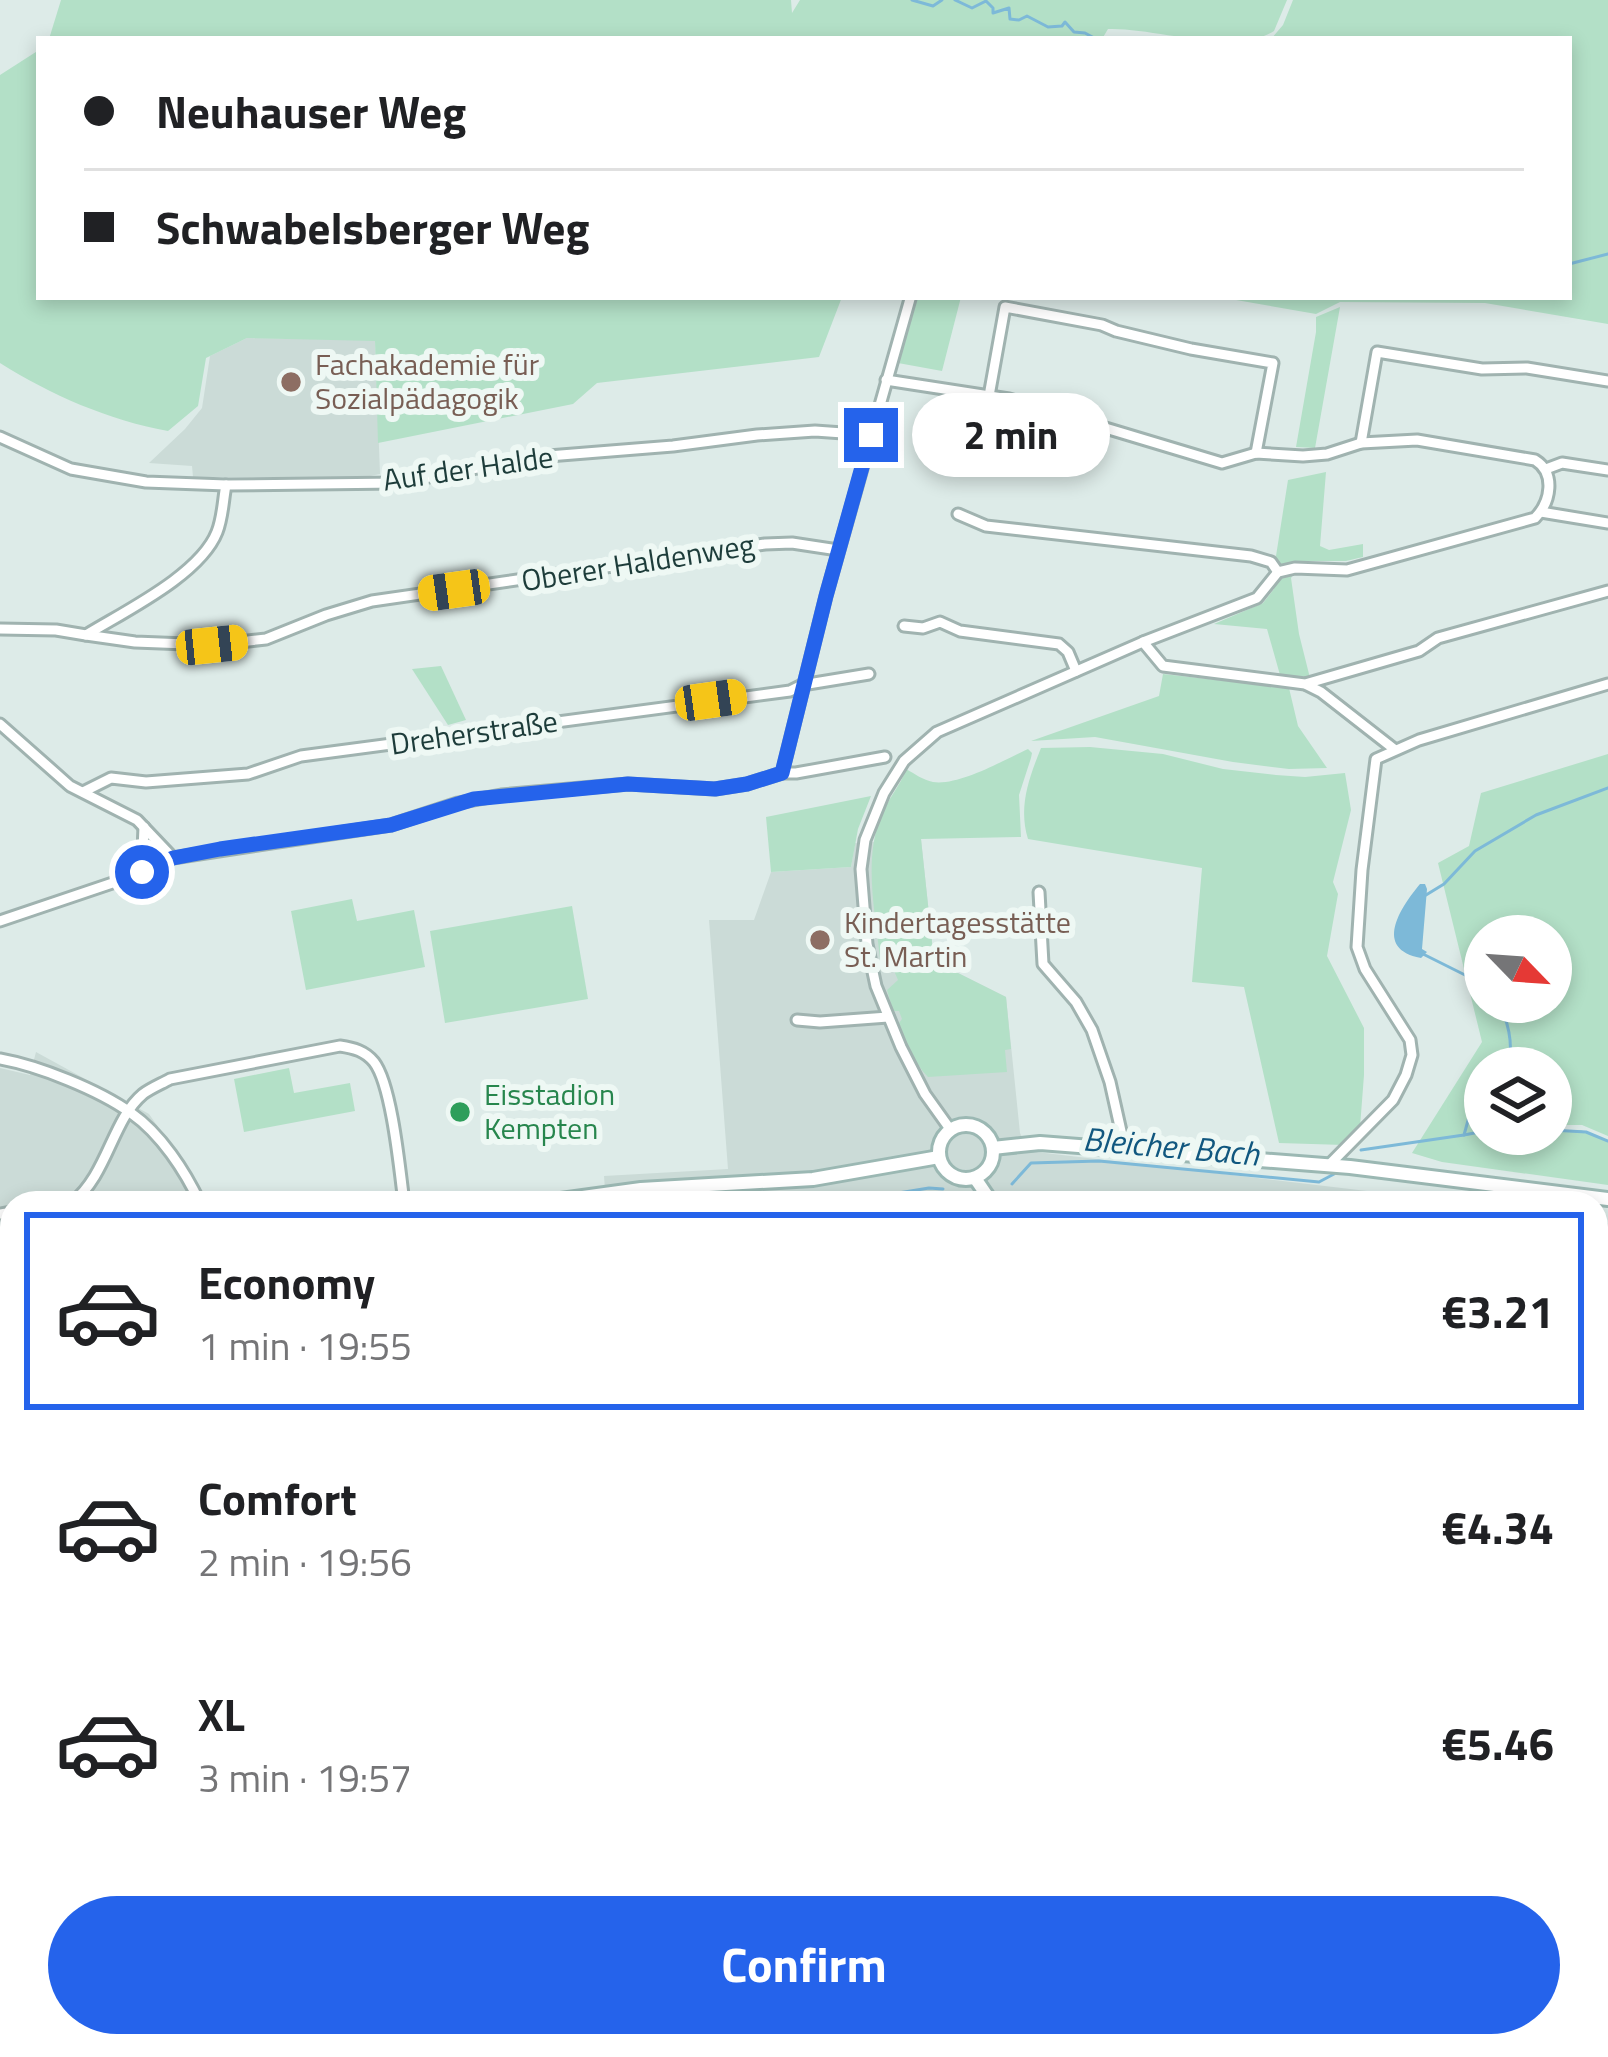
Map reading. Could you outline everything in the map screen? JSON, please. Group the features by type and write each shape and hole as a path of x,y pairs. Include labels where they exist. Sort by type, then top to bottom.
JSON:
{"main road":[{"path":"958,1125 977,1126 993,1148 989,1166 975,1178 948,1173 939,1157 940,1142 958,1125"},
{"path":"993,1148 1040,1143 1125,1149 1441,1176 1550,1191"},
{"path":"626,1191 813,1179 939,1157"},
{"path":"975,1178 984,1191"}],"street":[{"path":"782,773 838,550 910,300"},
{"path":"988,396 1005,307 1102,325 1191,349 1273,363 1256,453"},
{"path":"1360,443 1377,352 1608,382"},
{"path":"886,380 1047,410 1222,463 1256,453 1303,456 1360,443 1417,440 1535,460 1546,469 1549,486 1541,512"},
{"name":"Auf der Halde","path":"0,437 70,469 146,482 226,485 397,482 536,457 757,435 815,431 871,435"},
{"path":"1546,469 1562,463 1608,470"},
{"path":"86,635 174,580 208,549 220,524 226,485"},
{"path":"950,1130 925,1094 888,1017 867,944 862,869 866,840 884,794 904,761 937,732 1257,598 1279,572 1360,567 1522,523 1541,512 1608,524"},
{"path":"958,514 986,526 1251,556 1271,562 1279,572"},
{"name":"Oberer Haldenweg","path":"0,629 56,630 135,642 212,645 266,640 373,601 759,544 838,550"},
{"path":"1305,684 1419,651 1438,638 1608,591"},
{"path":"904,626 923,628 940,622 961,631 1060,644 1076,670"},
{"path":"1143,642 1163,666 1315,688 1394,749"},
{"name":"Dreherstraße","path":"83,792 111,778 146,782 248,774 302,756 790,691 869,674"},
{"path":"1329,1165 1393,1100 1412,1055 1410,1040 1365,969 1357,947 1376,759 1394,749 1608,684"},
{"path":"0,724 70,787 137,820 173,858"},
{"path":"0,921 173,858 391,825 501,795 628,784 715,789 885,757"},
{"path":"142,872 144,827"},
{"path":"1039,892 1043,964 1076,1002 1092,1030 1125,1149"},
{"path":"797,1020 888,1017"},
{"path":"86,1191 129,1112 146,1091 170,1079 340,1046 371,1058 384,1081 402,1191"},
{"path":"0,1058 42,1070 129,1112 150,1129 193,1191"}],"shaded area":[{"name":"Fachakademie für Sozialpädagogik","path":"247,338 375,340 380,474 193,477 192,466 149,463 202,408 210,356"},
{"path":"921,839 934,961 1006,997 1020,1133 1028,1151 1366,1191 605,1191 604,1176 728,1169 709,920 754,920 771,872 851,867 855,843"},
{"path":"36,1052 149,1114 203,1191 0,1191 0,1068 30,1075"}],"green space":[{"path":"61,0 791,0 792,13 800,0 1287,0 1274,31 1263,36 1175,36 1108,29 1104,36 50,36"},
{"path":"1293,0 1608,0 1608,324 1485,303 1340,302 1316,314 1236,300 1572,300 1572,36 1274,36"},
{"path":"36,52 36,300 841,300 819,357 597,383 573,404 378,443 375,341 247,338 206,358 198,406 168,431 124,420 60,396 0,363 0,75"},
{"path":"917,300 960,300 942,371 896,359"},
{"path":"1340,307 1315,448 1296,447 1316,317"},
{"path":"1326,472 1320,546 1329,550 1363,544 1363,557 1303,561 1291,578 1310,678 1280,675 1267,629 1214,624 1263,603 1274,589 1288,480"},
{"path":"441,666 466,720 448,725 412,669"},
{"path":"1163,674 1289,688 1298,726 1327,768 1233,762 1095,737 1031,741 1159,696"},
{"path":"1041,748 1163,754 1223,769 1276,775 1345,773 1351,810 1333,882 1338,894 1327,956 1364,1028 1364,1075 1360,1127 1344,1145 1279,1143 1244,987 1192,982 1202,868 1028,839 1025,804"},
{"path":"1028,749 1032,753 1019,795 1021,837 921,839 934,961 1006,997 1011,1049 1005,1050 1007,1072 928,1077 908,1045 899,1011 893,1011 887,990 898,980 888,957 880,958 872,869 880,818 906,769 929,781 944,782"},
{"path":"1608,754 1608,1136 1572,1125 1572,1047 1479,1047 1477,1023 1572,1023 1572,915 1464,915 1464,969 1438,863 1469,846 1481,793"},
{"path":"871,796 851,867 771,872 766,817"},
{"path":"352,899 357,921 414,910 425,967 306,990 291,911"},
{"path":"572,906 588,999 445,1023 430,931"},
{"path":"289,1068 294,1093 350,1083 355,1111 244,1132 234,1079"},
{"path":"1464,1071 1464,1155 1572,1155 1572,1130 1581,1130 1608,1141 1608,1185 1442,1162 1412,1153"}],"water":[{"path":"1420,884 1427,889 1422,949 1427,952 1421,958 1406,953 1394,937 1399,916"}],"waterway":[{"name":"Bleicher Bach","path":"912,0 933,6 942,0"},
{"name":"Bleicher Bach","path":"955,0 972,8 986,1 993,13 1009,8 1010,19 1027,16 1048,27 1065,22 1074,32 1090,36"},
{"name":"Bleicher Bach","path":"1572,263 1608,254"},
{"name":"Bleicher Bach","path":"1426,895 1444,884 1475,851 1536,815 1608,788"},
{"name":"Bleicher Bach","path":"1423,954 1464,974"},
{"name":"Bleicher Bach","path":"1506,1023 1510,1047"},
{"path":"1572,1131 1608,1141"},
{"name":"Bleicher Bach","path":"1361,1150 1464,1135"},
{"name":"Bleicher Bach","path":"1012,1184 1031,1163 1099,1161 1319,1182 1334,1174"},
{"name":"Bleicher Bach","path":"911,1191 943,1189"}],"place":[{"name":"Fachakademie für Sozialpädagogik","path":"291,382"},
{"name":"Kindertagesstätte St. Martin","path":"820,940"},
{"name":"Eisstadion Kempten","path":"460,1112"}],"route":[{"path":"142,872 173,858 220,849 391,825 474,799 628,784 715,789 782,773 871,435"}]}
